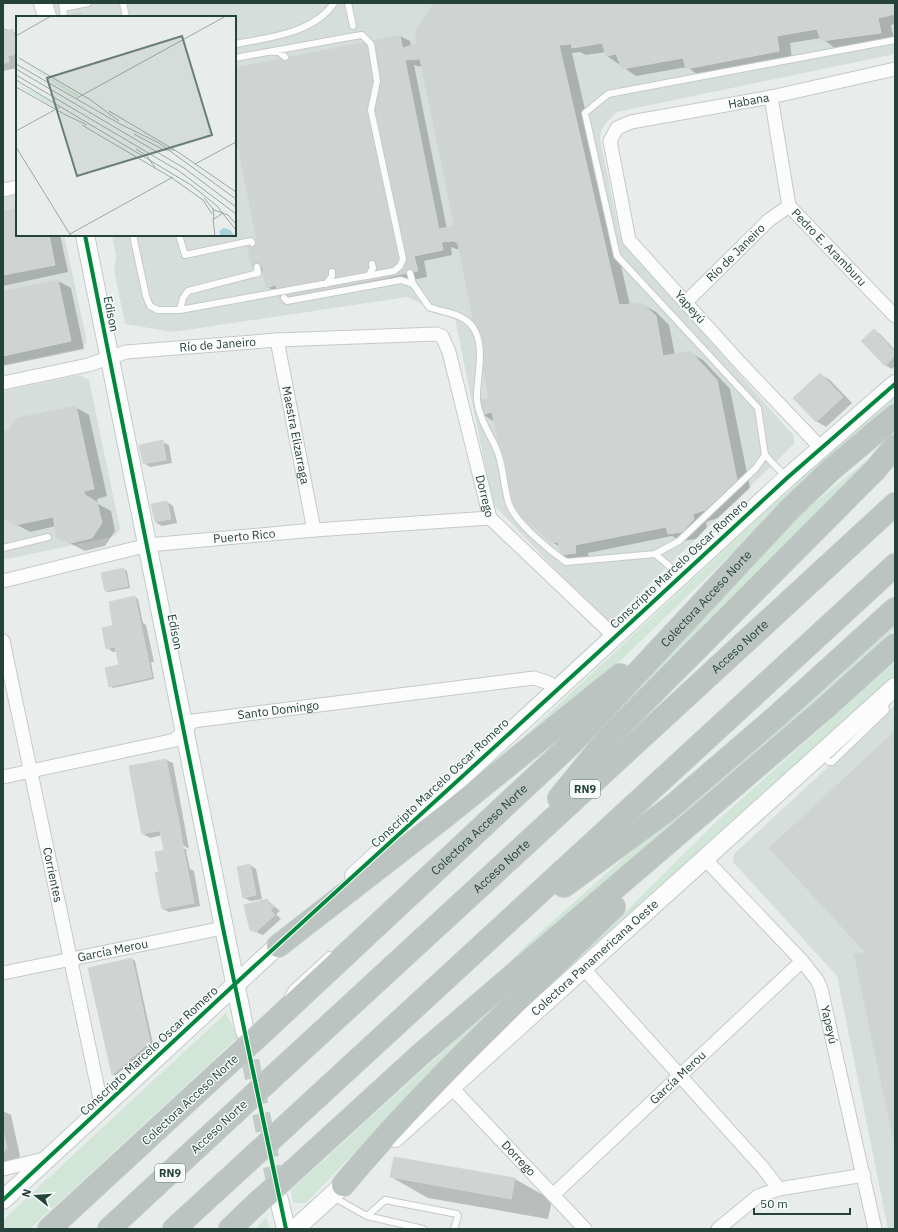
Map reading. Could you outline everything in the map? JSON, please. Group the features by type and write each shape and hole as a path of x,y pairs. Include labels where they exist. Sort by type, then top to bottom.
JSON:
{"highway":[{"name":"Colectora Acceso Norte","path":"49,1229 218,1073 258,1031 410,897 571,744 790,509 870,436 895,416"},
{"path":"515,853 608,738 875,470 895,446"},
{"name":"Acceso Norte","path":"109,1229 895,504"},
{"path":"174,1229 895,565"},
{"path":"278,946 448,814 578,710 701,605"},
{"path":"472,954 670,808 778,716 895,609"},
{"path":"230,1229 427,1050 744,778 895,645"},
{"path":"337,1190 382,1138 434,1084 744,778"}],"street":[{"path":"31,3 34,16"},
{"path":"44,3 54,16"},
{"name":"Habana","path":"610,141 617,128 631,122 771,98 895,69"},
{"name":"Pedro E. Aramburu","path":"771,98 789,206 895,316"},
{"name":"Yapeyú","path":"610,141 629,240 741,364 820,447"},
{"path":"3,190 16,187"},
{"name":"Río de Janeiro","path":"686,302 769,220 789,206"},
{"name":"Edison","path":"85,236 235,984 258,1031"},
{"name":"Río de Janeiro","path":"3,383 88,365 109,356 126,352 277,340 436,334"},
{"name":"Dorrego","path":"436,334 442,336 449,352 490,518 615,637"},
{"name":"Maestra Elizarraga","path":"277,340 314,530"},
{"name":"Conscripto Marcelo Oscar Romero","path":"3,1200 235,984 682,576 820,447 895,384"},
{"name":"Puerto Rico","path":"3,581 148,545 314,530 490,518"},
{"name":"Corrientes","path":"3,641 69,959 102,1108"},
{"name":"Santo Domingo","path":"3,777 175,740 193,721 534,678 549,683 551,687 549,696"},
{"name":"Colectora Panamericana Oeste","path":"296,1229 337,1190 706,860 895,687"},
{"name":"Yapeyú","path":"706,860 802,961 817,980 821,989 875,1229"},
{"name":"García Merou","path":"3,973 223,928"},
{"name":"García Merou","path":"554,1194 802,961"},
{"path":"584,969 763,1168 779,1189"},
{"name":"Dorrego","path":"452,1088 554,1194 585,1229"},
{"path":"3,1169 48,1158"},
{"path":"718,1229 758,1196 779,1189 864,1175"},
{"path":"279,1200 286,1229"}],"lane":[{"path":"56,16 63,6 88,3"},
{"path":"123,3 126,16"},
{"path":"236,44 290,32 314,22 334,3"},
{"path":"348,3 353,26"},
{"path":"132,236 146,296 150,306 158,310 180,310 326,284 394,271 400,266 403,258 371,110 377,81 371,44 362,35 236,58"},
{"path":"787,478 765,456 758,408 617,256 586,113 608,94 895,40"},
{"path":"270,51 279,52 285,57"},
{"path":"179,236 185,255 251,241 252,243"},
{"path":"368,276 373,268 372,264"},
{"path":"180,310 183,298 188,291 258,273 257,267"},
{"path":"326,284 332,276 332,272"},
{"path":"410,273 413,284 429,307 452,313 466,320 474,329 480,358 477,400 482,421 500,459 509,504 516,515 566,562 655,554 679,541 756,468 765,456"},
{"path":"284,298 287,301 401,280 413,284"},
{"path":"3,548 48,537"},
{"path":"655,554 682,576"},
{"path":"365,926 410,897"},
{"path":"285,1001 292,989 335,950"},
{"path":"258,1031 281,1007"},
{"path":"337,1190 367,1216 423,1229"},
{"path":"367,1216 385,1200 457,1214 458,1216 454,1229"},
{"path":"240,1229 255,1205"}],"shaded area":[{"path":"54,3 895,3 895,54 617,112 605,124 601,131 600,139 621,240 794,436 794,444 612,620 603,620 493,504 455,319 407,297 173,332 125,324 114,270 116,257 112,236 236,236 236,16 57,16"},
{"path":"16,193 16,236 64,236 87,342 82,348 3,365 3,196"},
{"path":"79,375 89,380 120,529 115,536 3,560 3,391"},
{"path":"895,705 895,1229 888,1229 837,976 733,862 734,854"}],"green space":[{"path":"895,391 895,407 813,475 618,663 472,785"},
{"path":"886,445 573,756 804,511"},
{"path":"895,620 895,629 750,761 474,997 538,934 885,627"},
{"path":"895,662 895,682 466,1070 718,820"},
{"path":"506,994 306,1203 293,1203 291,1190"},
{"path":"226,1013 238,1037 30,1229 3,1229 3,1220"},
{"path":"266,1217 270,1229 256,1229"}],"building":[{"path":"434,3 895,3 895,14 878,18 881,33 821,41 817,29 777,36 779,51 686,69 683,58 622,69 616,54 606,56 602,43 572,48 571,44 559,45 619,305 642,303 656,316 663,356 690,351 717,380 737,480 705,510 693,514 694,519 682,532 668,534 666,527 575,545 576,553 561,555 558,542 552,543 512,509 492,412 481,415 478,400 489,398 458,244 454,241 441,242 439,229 450,227 454,224 420,59 405,60 403,48 417,43 415,31"},
{"path":"82,12 82,16 64,16"},
{"path":"3,27 4,31 13,29 16,54 8,56 9,62 3,64"},
{"path":"400,35 443,250 414,256 418,271 279,299 276,285 266,288 262,266 252,268 247,244 257,242 236,137 236,68"},
{"path":"16,208 16,236 49,236 55,265 3,275 3,211"},
{"path":"58,280 71,341 3,356 3,291"},
{"path":"874,329 894,351 894,357 885,366 861,341"},
{"path":"820,373 843,397 816,422 793,398"},
{"path":"76,406 94,489 84,491 85,495 97,502 102,523 92,538 71,543 57,538 53,517 16,525 3,518 3,430 7,432 17,418"},
{"path":"163,440 166,460 143,464 139,445"},
{"path":"167,501 171,519 155,522 151,504"},
{"path":"124,568 128,586 105,591 101,573"},
{"path":"135,596 140,620 113,626 109,602"},
{"path":"140,620 148,658 119,665 115,647 106,649 102,628"},
{"path":"148,658 152,677 109,687 105,668"},
{"path":"895,731 895,1148 854,954 865,952 769,848"},
{"path":"166,759 180,827 142,834 129,766"},
{"path":"180,827 183,847 164,851 160,831"},
{"path":"183,847 187,866 159,872 155,852"},
{"path":"250,864 256,895 243,898 237,867"},
{"path":"187,866 194,903 162,909 155,873"},
{"path":"267,899 274,907 270,910 275,915 256,932 250,930 244,905"},
{"path":"132,958 150,1042 112,1075 88,968"},
{"path":"3,1130 7,1148 3,1153"},
{"path":"394,1157 515,1178 511,1199 390,1177"}],"tunnel":[{"path":"245,1034 278,1197"}],"cycle path":[{"path":"85,236 223,928 286,1229"},
{"path":"3,1200 235,984 787,478 895,384"}]}
